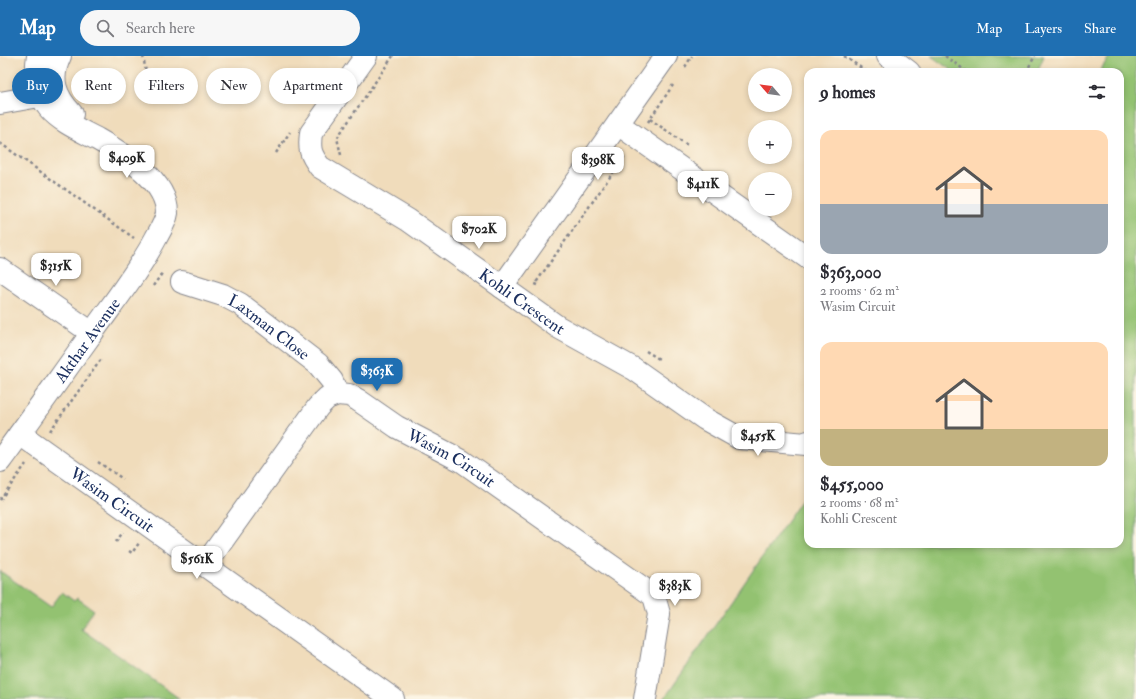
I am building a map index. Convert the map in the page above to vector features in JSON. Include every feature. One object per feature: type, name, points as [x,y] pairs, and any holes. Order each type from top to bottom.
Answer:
[{"type":"street","points":[[36,68],[38,56]]},
{"type":"street","points":[[55,68],[60,56]]},
{"type":"street","name":"Kohli Crescent","points":[[366,56],[311,133],[309,145],[313,157],[320,167],[408,220],[558,327],[634,369],[705,419],[739,438],[804,444]]},
{"type":"street","points":[[502,287],[666,56]]},
{"type":"street","points":[[888,56],[904,68]]},
{"type":"street","points":[[0,103],[12,101]]},
{"type":"street","name":"Akthar Avenue","points":[[0,462],[137,270],[160,230],[167,214],[165,201],[149,175],[98,140],[70,125],[48,107],[48,104]]},
{"type":"street","points":[[618,124],[804,255]]},
{"type":"street","points":[[0,269],[92,333]]},
{"type":"street","name":"Laxman Close","points":[[182,282],[223,295],[240,304],[318,364],[332,380],[337,394]]},
{"type":"street","points":[[205,565],[318,407],[327,398],[337,394]]},
{"type":"street","name":"Wasim Circuit","points":[[337,394],[349,395],[397,427],[462,461],[654,596],[660,614],[646,699]]},
{"type":"street","name":"Wasim Circuit","points":[[20,434],[394,699]]},
{"type":"path","points":[[143,56],[145,68]]},
{"type":"path","points":[[341,157],[337,138],[393,56]]},
{"type":"path","points":[[684,69],[692,56]]},
{"type":"path","points":[[844,56],[861,68]]},
{"type":"path","points":[[945,56],[962,68]]},
{"type":"path","points":[[1028,68],[1035,56]]},
{"type":"path","points":[[535,284],[675,81]]},
{"type":"path","points":[[0,143],[137,239]]},
{"type":"path","points":[[514,269],[542,288]]},
{"type":"path","points":[[643,349],[662,362]]},
{"type":"path","points":[[120,530],[128,536]]},
{"type":"path","points":[[116,542],[123,532]]},
{"type":"path","points":[[129,551],[132,553],[139,543],[134,539]]},
{"type":"green space","points":[[931,56],[1044,56],[1039,68],[948,68]]},
{"type":"green space","points":[[1110,56],[1136,56],[1136,699],[664,699],[804,497],[804,548],[1124,548],[1124,68],[1102,68]]},
{"type":"green space","points":[[0,571],[51,607],[62,592],[74,601],[77,598],[94,610],[81,629],[180,699],[0,699]]}]
